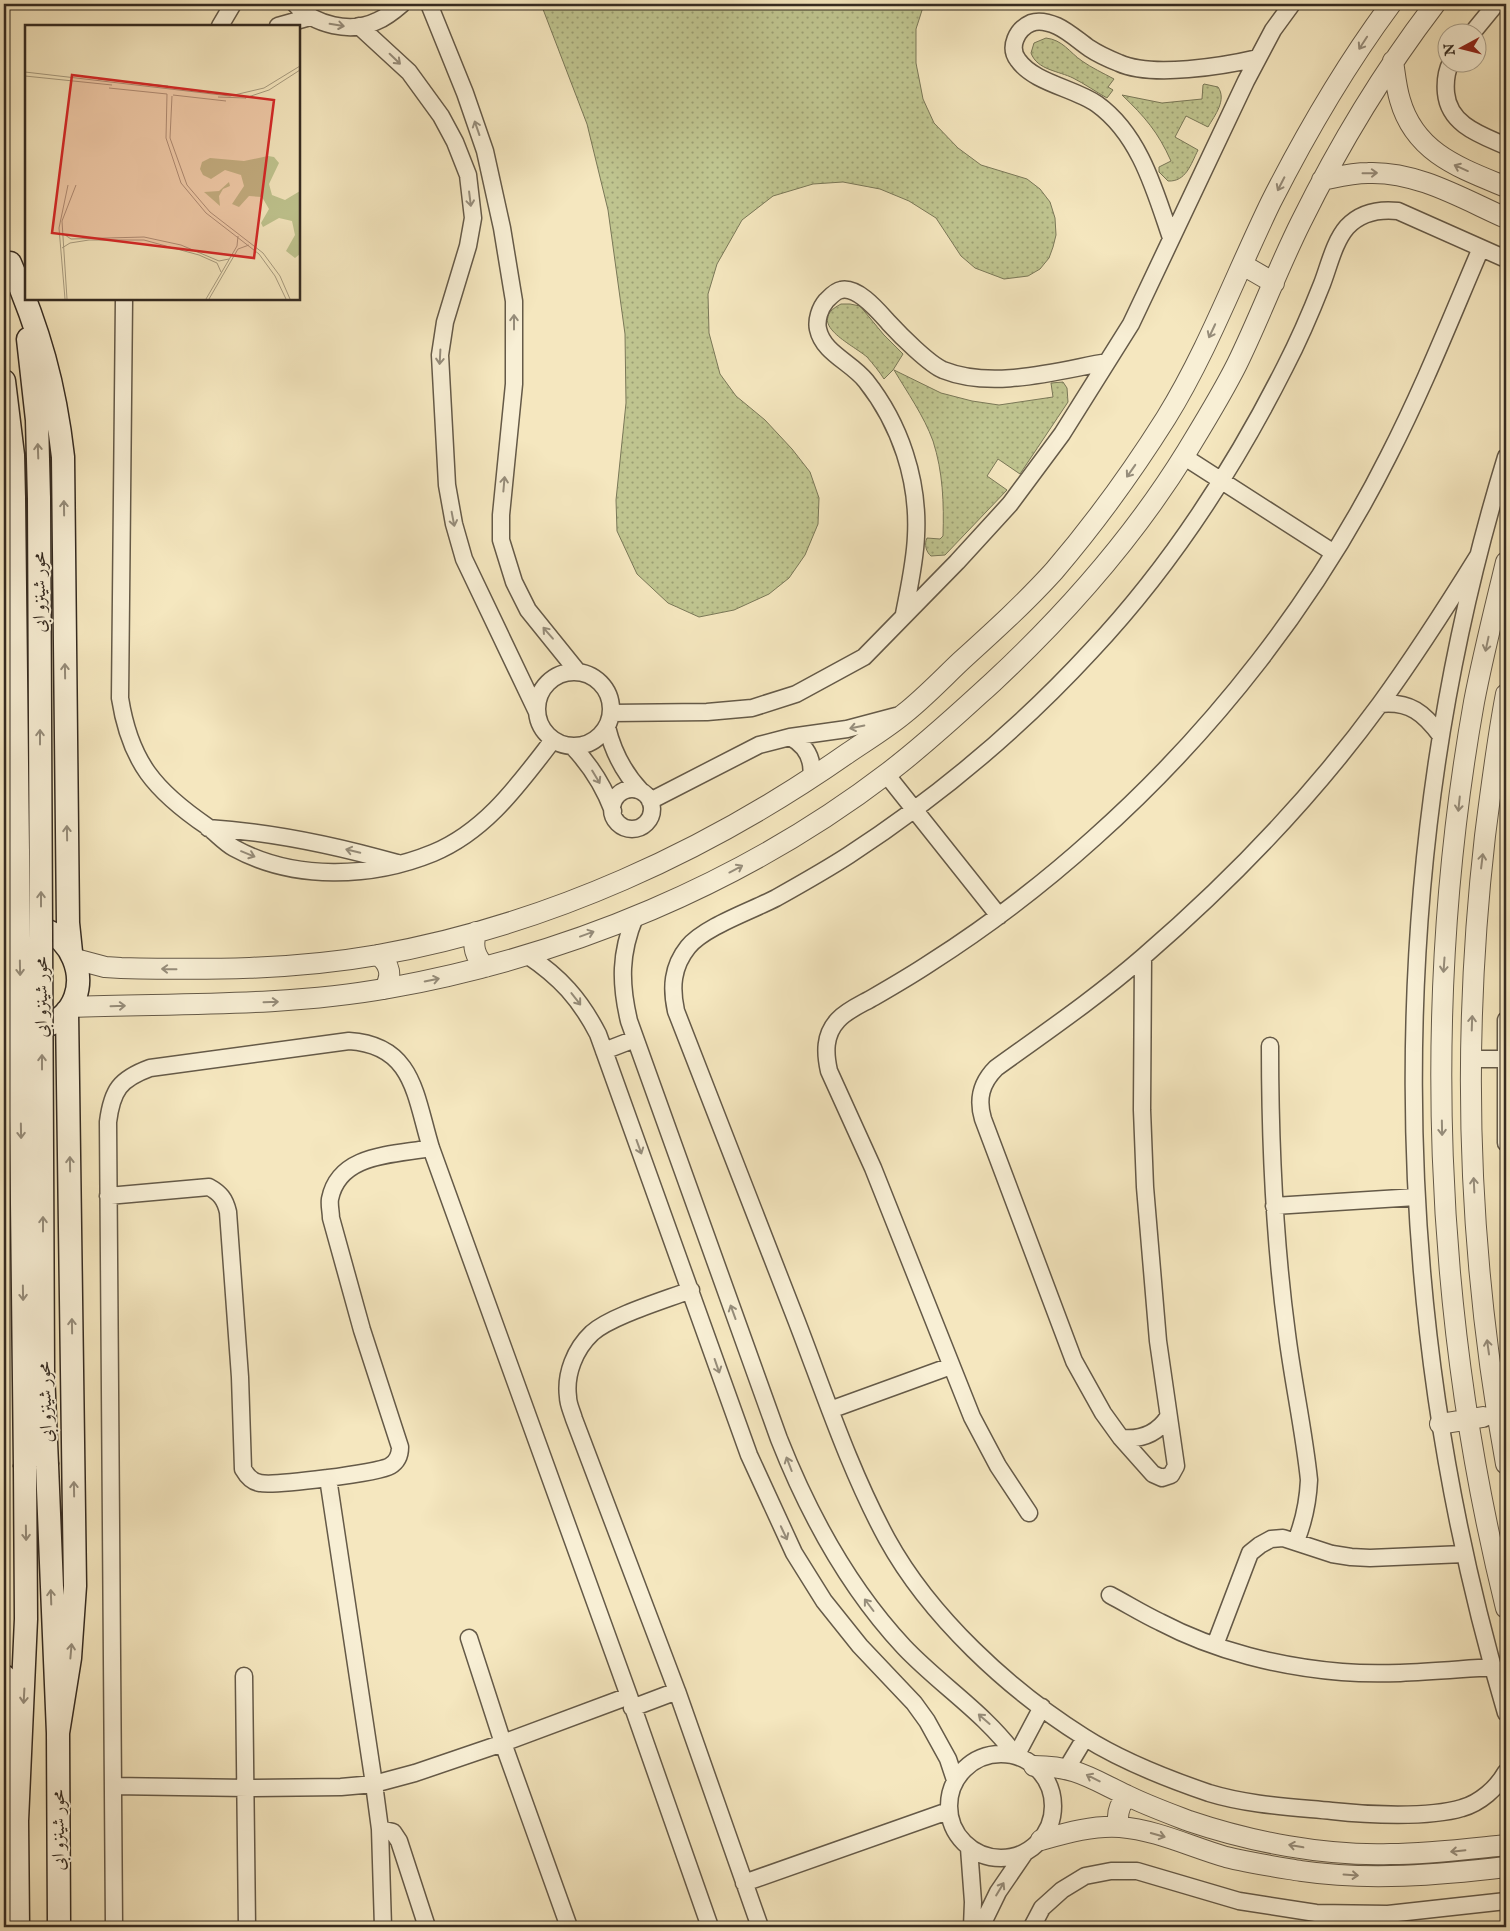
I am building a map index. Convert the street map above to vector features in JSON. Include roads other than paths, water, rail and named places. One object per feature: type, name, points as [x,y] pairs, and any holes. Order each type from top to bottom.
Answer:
[{"type":"main road","name":"محور شينزو ابى","points":[[7,253],[21,301],[33,380],[38,430],[43,1372],[58,1734],[59,1927]]},
{"type":"main road","name":"محور شينزو ابى","points":[[7,253],[25,298]]},
{"type":"main road","name":"محور شينزو ابى","points":[[26,300],[42,346],[58,417],[63,457],[68,923],[73,955],[78,969],[78,989],[68,1009],[75,1586],[70,1658],[58,1734]]},
{"type":"main road","name":"محور شينزو ابى","points":[[4,381],[12,447],[14,499],[25,1467],[26,1618],[24,1697],[17,1821],[18,1927]]},
{"type":"main road","points":[[4,932],[18,927],[39,928],[57,937],[73,955]]},
{"type":"main road","points":[[4,1024],[18,1029],[39,1029],[50,1025],[68,1009]]},
{"type":"main road","name":"محور شينزو ابى","points":[[4,1676],[8,1714],[19,1768]]},
{"type":"street","points":[[221,25],[233,4]]},
{"type":"street","points":[[295,4],[310,17],[326,24],[342,27],[359,26],[375,22],[390,14],[402,4]]},
{"type":"street","points":[[430,4],[485,151],[502,228],[514,302],[514,384],[501,540],[514,582],[528,610],[578,672]]},
{"type":"street","points":[[609,720],[752,708],[796,694],[864,657],[957,562],[1010,504],[1062,434],[1131,324],[1258,58],[1292,4]]},
{"type":"street","points":[[73,955],[105,967],[218,970],[270,968],[378,955],[476,932],[566,902],[647,869],[702,842],[756,813],[811,779],[904,714],[1005,620],[1051,573],[1094,523],[1132,470],[1168,415],[1200,358],[1270,205],[1301,144],[1335,86],[1391,4]]},
{"type":"street","points":[[68,1009],[276,1002],[384,989],[485,967],[527,955],[635,917],[701,887],[765,853],[827,816],[886,774],[936,734],[1030,648],[1111,556],[1149,507],[1183,456],[1236,365],[1298,228],[1349,132],[1393,61],[1435,4]]},
{"type":"street","points":[[1481,22],[1496,4]]},
{"type":"street","points":[[282,25],[310,17]]},
{"type":"street","points":[[1171,238],[1155,190],[1141,159],[1121,127],[1096,104],[1026,70],[1017,59],[1013,49],[1015,38],[1022,29],[1032,23],[1042,22],[1058,27],[1091,50],[1122,65],[1154,70],[1194,69],[1234,64],[1258,58]]},
{"type":"street","points":[[359,26],[410,72],[441,116],[455,142],[468,175],[473,218],[468,246],[445,322],[440,355],[447,485],[454,524],[464,559],[537,712]]},
{"type":"street","points":[[1393,61],[1400,99],[1412,127],[1420,139],[1431,150],[1450,162],[1506,187]]},
{"type":"street","points":[[1447,72],[1446,99],[1452,112],[1462,124],[1474,132],[1506,146]]},
{"type":"street","points":[[1322,180],[1368,173],[1402,176],[1418,180],[1506,218]]},
{"type":"street","points":[[1506,259],[1398,211],[1370,212],[1358,218],[1347,227],[1339,239],[1315,302],[1287,364],[1256,424],[1221,482],[1159,570],[1114,626],[1058,686],[986,754],[915,810],[816,875],[776,898],[702,934],[689,945],[679,960],[673,976],[672,994],[676,1011],[830,1410],[868,1502],[889,1543],[922,1590],[948,1623],[986,1661],[1042,1707],[1085,1738],[1139,1766],[1210,1793],[1252,1802],[1353,1813],[1429,1813],[1464,1808],[1495,1788],[1506,1772]]},
{"type":"street","points":[[1029,1513],[998,1466],[976,1425],[951,1366],[873,1168],[830,1071],[826,1058],[826,1044],[830,1031],[838,1020],[950,950],[999,916],[1048,878],[1095,838],[1140,795],[1225,704],[1300,605],[1362,506],[1408,418],[1481,248]]},
{"type":"street","points":[[1242,265],[1274,282]]},
{"type":"street","points":[[904,614],[916,536],[916,501],[912,478],[905,453],[892,421],[865,380],[824,345],[817,328],[821,307],[832,295],[841,290],[853,291],[871,304],[914,348],[942,369],[976,378],[1000,379],[1107,362]]},
{"type":"street","points":[[124,300],[120,698],[124,724],[133,749],[146,773],[163,793],[234,848],[274,864],[316,872],[358,872],[400,864],[434,853],[465,836],[493,814],[553,740]]},
{"type":"street","points":[[1183,456],[1334,553]]},
{"type":"street","points":[[1506,457],[1478,556],[1457,647],[1441,736],[1426,850],[1416,966],[1413,1081],[1416,1197],[1424,1301],[1440,1424],[1464,1554],[1506,1713]]},
{"type":"street","points":[[1143,957],[1142,1110],[1145,1187],[1150,1264],[1168,1417],[1176,1466],[1171,1475],[1162,1478],[1153,1474],[1121,1438],[1088,1388],[1065,1341],[983,1119],[980,1108],[982,1086],[996,1068],[1071,1014],[1143,957],[1269,837],[1326,772],[1380,704],[1431,632],[1478,556]]},
{"type":"street","points":[[1506,562],[1475,701],[1467,750],[1451,879],[1444,970],[1441,1060],[1444,1168],[1456,1331],[1483,1503],[1506,1608]]},
{"type":"street","points":[[573,747],[593,770],[618,823],[628,829],[635,829],[646,824],[652,813],[646,796],[631,781],[611,742],[609,720],[611,704],[604,686],[597,679],[578,672],[565,672],[548,682],[538,699],[537,712],[539,723],[553,740],[563,745],[573,747],[593,742],[601,736],[609,720]]},
{"type":"street","points":[[1506,694],[1491,788],[1480,878],[1471,1058],[1472,1150],[1477,1242],[1486,1333],[1497,1415],[1506,1464]]},
{"type":"street","points":[[1380,704],[1394,703],[1408,706],[1421,713],[1441,736]]},
{"type":"street","points":[[646,796],[759,745],[790,737],[847,729],[904,714]]},
{"type":"street","points":[[790,737],[802,745],[810,757],[812,764],[811,779]]},
{"type":"street","points":[[886,774],[999,916]]},
{"type":"street","points":[[612,811],[616,798],[621,792],[635,789],[646,796]]},
{"type":"street","points":[[208,828],[252,831],[306,840],[400,864]]},
{"type":"street","points":[[635,917],[627,936],[623,957],[624,1000],[635,1038],[779,1439],[797,1484],[818,1528],[844,1570],[872,1609],[904,1646],[938,1680],[991,1724],[1016,1756]]},
{"type":"street","points":[[476,932],[474,951],[478,960],[485,967]]},
{"type":"street","points":[[378,955],[390,970],[388,983],[384,989]]},
{"type":"street","points":[[527,955],[556,977],[576,998],[598,1034],[749,1455],[794,1553],[824,1601],[860,1646],[914,1703],[927,1721],[948,1760],[955,1780]]},
{"type":"street","points":[[1506,1020],[1506,1143]]},
{"type":"street","points":[[604,1051],[635,1038]]},
{"type":"street","points":[[114,1927],[108,1196],[108,1122],[110,1103],[119,1086],[133,1074],[150,1068],[349,1042],[378,1046],[392,1054],[408,1074],[430,1148],[710,1927]]},
{"type":"street","points":[[1270,1046],[1274,1206],[1287,1333],[1309,1480],[1308,1502],[1304,1523],[1296,1541]]},
{"type":"street","points":[[1471,1058],[1506,1059]]},
{"type":"street","points":[[108,1196],[209,1187],[219,1192],[226,1201],[240,1368],[243,1469],[249,1478],[258,1483],[268,1484],[383,1470],[396,1460],[400,1454],[400,1447],[362,1330],[332,1218],[330,1200],[335,1183],[346,1169],[362,1160],[430,1148]]},
{"type":"street","points":[[1274,1206],[1416,1197]]},
{"type":"street","points":[[691,1290],[612,1320],[592,1333],[577,1351],[569,1373],[568,1397],[574,1419],[677,1691],[760,1927]]},
{"type":"street","points":[[830,1410],[951,1366]]},
{"type":"street","points":[[1440,1424],[1497,1415]]},
{"type":"street","points":[[1121,1438],[1148,1436],[1163,1425],[1168,1417]]},
{"type":"street","points":[[328,1478],[380,1830],[383,1927]]},
{"type":"street","points":[[1215,1646],[1250,1553],[1260,1544],[1271,1539],[1283,1538],[1332,1554],[1351,1557],[1370,1558],[1464,1554]]},
{"type":"street","points":[[1110,1595],[1161,1623],[1215,1646],[1278,1663],[1342,1672],[1407,1672],[1493,1667]]},
{"type":"street","points":[[468,1638],[503,1743],[569,1927]]},
{"type":"street","points":[[244,1676],[248,1927]]},
{"type":"street","points":[[113,1786],[247,1788],[374,1784],[415,1773],[630,1702],[677,1691]]},
{"type":"street","points":[[1016,1756],[1042,1707]]},
{"type":"street","points":[[1067,1768],[1085,1738]]},
{"type":"street","points":[[981,1927],[998,1892],[1024,1854],[1041,1840],[1048,1828],[1052,1815],[1053,1801],[1046,1782],[1034,1766],[1016,1756],[998,1754],[981,1757],[966,1767],[955,1780],[948,1800],[948,1811],[952,1825],[958,1838],[982,1856],[995,1859],[1010,1858],[1024,1854]]},
{"type":"street","points":[[1034,1766],[1067,1768],[1086,1774],[1127,1796],[1190,1821],[1254,1839],[1321,1850],[1388,1854],[1455,1851],[1503,1843]]},
{"type":"street","points":[[1119,1827],[1118,1814],[1127,1796]]},
{"type":"street","points":[[744,1883],[948,1811]]},
{"type":"street","points":[[1041,1840],[1080,1830],[1119,1827],[1155,1834],[1228,1857],[1302,1871],[1378,1876],[1454,1873],[1506,1867]]},
{"type":"street","points":[[380,1830],[393,1832],[399,1841],[427,1927]]},
{"type":"street","points":[[969,1848],[972,1927]]},
{"type":"street","points":[[1032,1927],[1042,1908],[1062,1890],[1085,1876],[1111,1870],[1137,1871],[1239,1901],[1356,1921],[1506,1902]]}]
